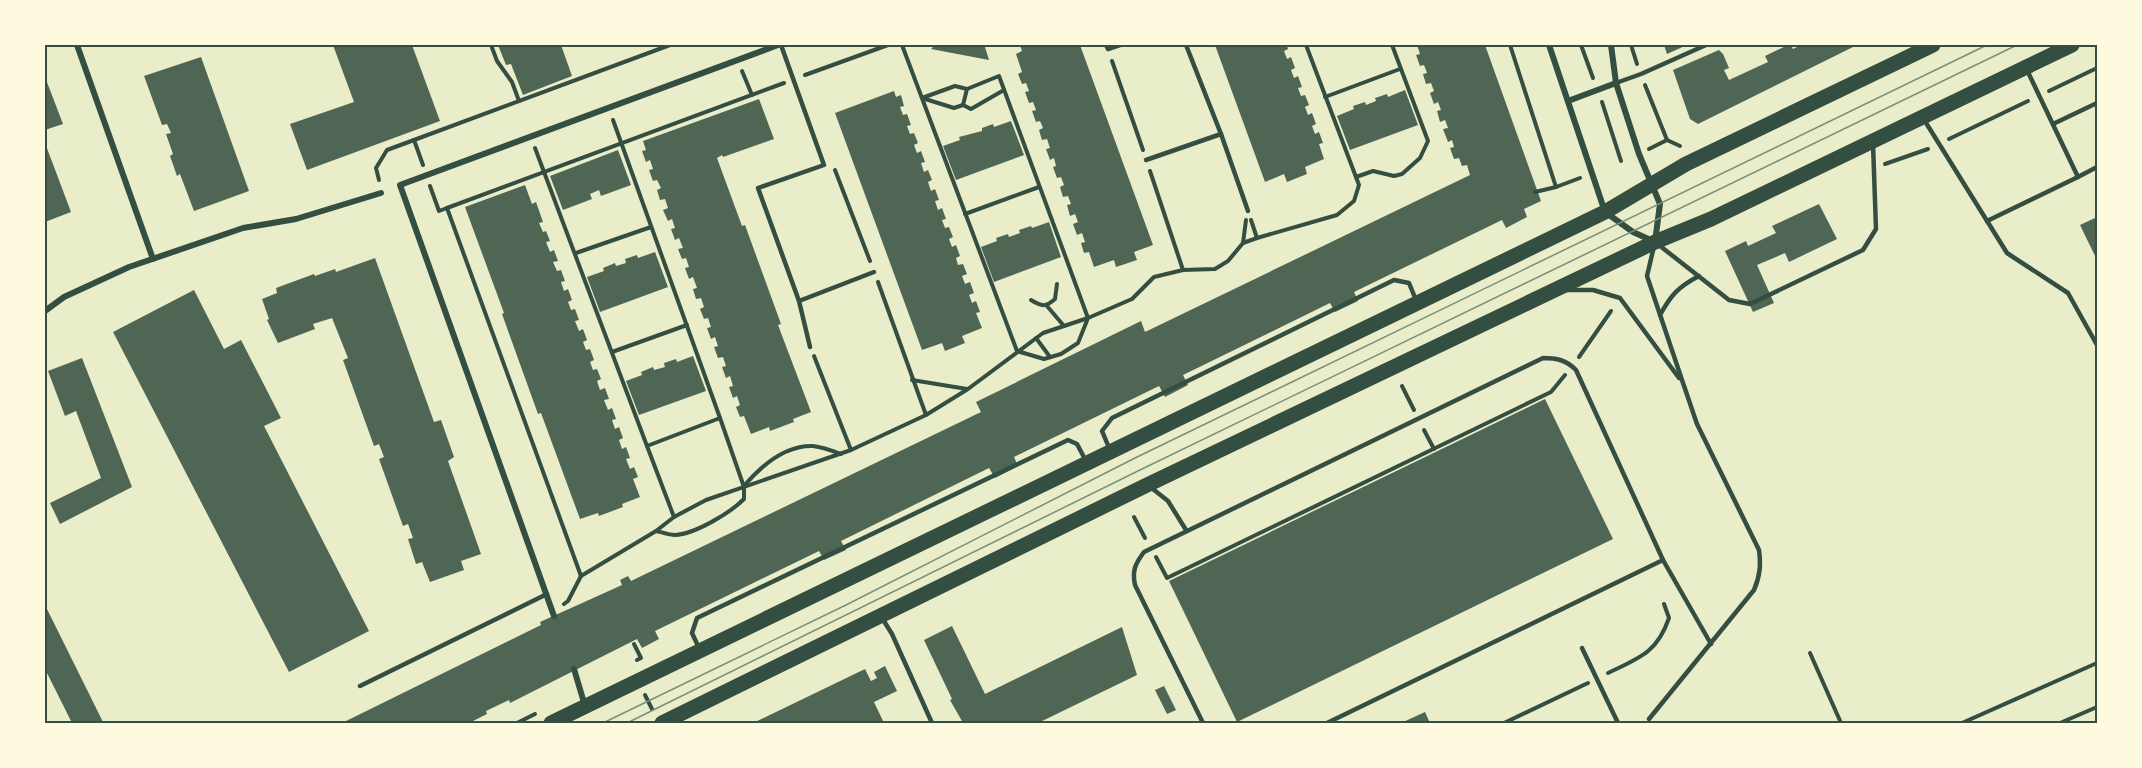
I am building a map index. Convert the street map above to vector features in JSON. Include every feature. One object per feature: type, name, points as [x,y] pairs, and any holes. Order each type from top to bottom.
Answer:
[{"type":"main road","points":[[551,723],[1605,212],[1686,164],[1933,45]]},
{"type":"main road","points":[[662,723],[1147,485],[1655,242],[1711,219],[2072,45]]},
{"type":"street","points":[[77,45],[153,259]]},
{"type":"street","points":[[553,613],[400,185],[780,45]]},
{"type":"street","points":[[1548,45],[1605,212],[1633,232],[1655,242],[1660,204],[1639,154],[1616,83],[1611,45]]},
{"type":"street","points":[[1568,101],[1616,83]]},
{"type":"street","points":[[45,311],[64,297],[129,267],[243,228],[296,219],[381,194]]},
{"type":"street","points":[[574,669],[585,706]]},
{"type":"lane","points":[[780,45],[824,165],[759,188],[799,301],[810,347]]},
{"type":"lane","points":[[1106,45],[1108,49],[1120,45]]},
{"type":"lane","points":[[1186,45],[1248,211]]},
{"type":"lane","points":[[1616,83],[1706,45]]},
{"type":"lane","points":[[2026,67],[2078,177]]},
{"type":"lane","points":[[2053,124],[2097,103]]},
{"type":"lane","points":[[1922,117],[2007,253],[2068,293],[2097,345]]},
{"type":"lane","points":[[1146,160],[1221,134]]},
{"type":"lane","points":[[1648,719],[1754,590],[1760,577],[1759,550],[1697,424],[1647,276],[1655,242],[1729,300],[1750,304],[1863,250],[1876,229],[1873,141]]},
{"type":"lane","points":[[1988,221],[2097,167]]},
{"type":"lane","points":[[799,301],[874,272]]},
{"type":"lane","points":[[1660,315],[1670,297],[1682,284],[1699,276]]},
{"type":"lane","points":[[1111,452],[1102,431],[1112,418],[1260,345],[1394,280],[1409,283],[1418,303]]},
{"type":"lane","points":[[1555,290],[1593,290],[1620,298],[1683,383]]},
{"type":"lane","points":[[1203,723],[1135,585],[1132,573],[1144,552],[1543,358],[1557,358],[1573,366],[1664,560],[1711,644]]},
{"type":"lane","points":[[700,651],[692,633],[697,618],[1068,440],[1077,444],[1087,463]]},
{"type":"lane","points":[[1147,485],[1168,501],[1186,530]]},
{"type":"lane","points":[[1327,723],[1664,560]]},
{"type":"lane","points":[[360,686],[547,594]]},
{"type":"lane","points":[[880,616],[892,634],[932,723]]},
{"type":"lane","points":[[1582,648],[1618,723]]},
{"type":"path","points":[[491,45],[498,62],[512,82],[519,101]]},
{"type":"path","points":[[381,194],[376,168],[387,150],[670,45]]},
{"type":"path","points":[[414,140],[439,211],[888,45]]},
{"type":"path","points":[[902,45],[1017,351]]},
{"type":"path","points":[[553,613],[568,601],[581,576],[656,531],[674,517],[706,500],[842,454],[926,415],[968,389],[1043,333],[1088,318],[1132,299],[1154,277],[1183,270],[1208,270],[1222,266],[1243,243],[1337,214],[1354,201],[1359,185],[1306,45]]},
{"type":"path","points":[[1356,177],[1373,171],[1394,176],[1402,174],[1419,158],[1428,141],[1392,45]]},
{"type":"path","points":[[1510,45],[1556,187]]},
{"type":"path","points":[[1631,45],[1666,140]]},
{"type":"path","points":[[1875,168],[1939,144],[2097,68]]},
{"type":"path","points":[[1325,98],[1400,69]]},
{"type":"path","points":[[922,98],[955,86],[966,89],[999,76],[1088,318],[1078,343],[1061,354],[1044,359],[1017,351]]},
{"type":"path","points":[[963,105],[966,89]]},
{"type":"path","points":[[922,98],[954,108],[963,105],[972,109],[1004,90]]},
{"type":"path","points":[[609,108],[744,487],[744,499],[732,510],[715,519],[675,535],[656,531]]},
{"type":"path","points":[[530,136],[674,517]]},
{"type":"path","points":[[824,165],[834,169],[926,415]]},
{"type":"path","points":[[1535,192],[1582,177]]},
{"type":"path","points":[[965,214],[1039,187]]},
{"type":"path","points":[[447,208],[581,576]]},
{"type":"path","points":[[1248,211],[1257,238]]},
{"type":"path","points":[[1243,243],[1248,211]]},
{"type":"path","points":[[576,253],[651,227]]},
{"type":"path","points":[[1031,300],[1040,306],[1047,306],[1055,299],[1057,284]]},
{"type":"path","points":[[1047,306],[1064,326]]},
{"type":"path","points":[[1134,517],[1167,578],[1551,392],[1573,366],[1611,311]]},
{"type":"path","points":[[612,352],[687,325]]},
{"type":"path","points":[[1036,338],[1050,357]]},
{"type":"path","points":[[810,347],[851,450]]},
{"type":"path","points":[[912,380],[968,389]]},
{"type":"path","points":[[647,446],[720,418]]},
{"type":"path","points":[[744,487],[757,471],[782,453],[796,448],[814,446],[842,454]]},
{"type":"path","points":[[1810,653],[1841,723]]},
{"type":"path","points":[[1962,723],[2097,663]]},
{"type":"path","points":[[2060,723],[2097,707]]},
{"type":"building","points":[[333,45],[412,45],[440,121],[307,170],[290,124],[354,102]]},
{"type":"building","points":[[498,45],[561,45],[572,76],[523,95],[511,64],[506,65]]},
{"type":"building","points":[[935,45],[991,45],[985,47],[989,60],[931,49]]},
{"type":"building","points":[[1020,45],[1080,45],[1153,245],[1134,252],[1137,260],[1116,267],[1114,260],[1094,267],[1089,252],[1084,253],[1081,243],[1085,242],[1082,233],[1077,235],[1073,224],[1078,222],[1075,214],[1070,216],[1067,205],[1071,204],[1068,196],[1063,197],[1060,187],[1064,185],[1061,177],[1057,178],[1053,167],[1056,166],[1054,158],[1050,160],[1046,149],[1050,148],[1047,139],[1042,140],[1039,130],[1043,128],[1040,121],[1036,122],[1032,111],[1036,110],[1033,102],[1029,103],[1025,92],[1029,91],[1026,83],[1022,84],[1018,74],[1022,72],[1016,54],[1022,51]]},
{"type":"building","points":[[1215,45],[1287,45],[1288,49],[1284,51],[1287,59],[1291,57],[1295,68],[1291,70],[1294,78],[1298,76],[1302,87],[1298,88],[1301,96],[1305,95],[1309,105],[1305,107],[1308,115],[1312,113],[1316,124],[1312,126],[1315,134],[1319,132],[1323,143],[1319,144],[1324,159],[1305,167],[1307,174],[1287,182],[1284,174],[1265,182]]},
{"type":"building","points":[[1417,45],[1485,45],[1541,201],[1524,209],[1527,217],[1506,228],[1502,220],[1354,292],[1358,301],[1335,312],[1330,303],[1183,375],[1188,385],[1165,397],[1159,386],[1014,457],[1018,466],[995,478],[989,468],[841,541],[846,550],[824,560],[819,551],[655,631],[659,639],[642,648],[637,639],[510,703],[509,700],[486,711],[487,714],[469,723],[342,723],[541,625],[540,622],[622,585],[620,580],[628,576],[631,581],[981,412],[976,402],[1141,321],[1145,332],[1470,175],[1467,165],[1462,166],[1459,158],[1454,159],[1450,148],[1454,147],[1452,140],[1448,142],[1443,129],[1448,128],[1445,120],[1440,122],[1437,111],[1441,110],[1438,102],[1434,104],[1430,93],[1434,91],[1431,83],[1426,84],[1423,74],[1427,73],[1424,65],[1420,66],[1416,55],[1420,54]]},
{"type":"building","points":[[1664,45],[1687,45],[1667,54]]},
{"type":"building","points":[[1791,45],[1793,49],[1801,45],[1857,45],[1698,124],[1690,119],[1673,70],[1719,50],[1729,68],[1724,70],[1729,80],[1768,62],[1765,56]]},
{"type":"building","points":[[201,57],[249,191],[194,211],[180,174],[177,176],[170,156],[173,154],[166,134],[171,133],[167,124],[162,125],[144,76]]},
{"type":"building","points":[[45,77],[63,124],[45,130]]},
{"type":"building","points":[[1405,90],[1418,125],[1350,150],[1337,116],[1354,109],[1353,106],[1365,102],[1366,105],[1376,101],[1375,98],[1387,94],[1388,97]]},
{"type":"building","points":[[894,91],[896,97],[901,95],[904,106],[900,107],[903,115],[907,114],[911,125],[907,126],[910,134],[914,133],[918,143],[914,145],[917,153],[921,151],[925,162],[921,163],[924,172],[928,170],[932,180],[928,182],[931,191],[935,189],[939,200],[935,201],[938,210],[942,208],[946,219],[942,220],[945,228],[949,227],[953,237],[949,239],[952,247],[956,245],[960,256],[956,258],[958,265],[963,264],[967,274],[962,276],[965,284],[970,282],[974,293],[969,295],[972,303],[976,301],[980,312],[976,313],[982,328],[962,336],[965,343],[945,351],[942,343],[922,350],[835,113]]},
{"type":"building","points":[[759,99],[774,139],[717,158],[742,226],[745,225],[781,324],[778,325],[811,412],[793,419],[794,422],[770,431],[769,427],[751,434],[744,416],[740,417],[736,407],[740,405],[737,396],[733,398],[729,387],[733,386],[730,376],[726,378],[722,367],[726,366],[723,357],[718,358],[714,347],[718,346],[715,337],[711,339],[707,328],[711,327],[708,318],[704,319],[700,309],[704,307],[701,298],[696,299],[693,289],[697,288],[693,277],[689,279],[685,268],[689,267],[686,258],[682,259],[678,249],[683,248],[679,238],[675,240],[671,229],[675,228],[672,219],[668,221],[663,210],[668,208],[665,199],[660,200],[657,190],[661,188],[657,180],[653,181],[649,170],[653,169],[650,160],[646,162],[642,151],[646,150],[643,141]]},
{"type":"building","points":[[1011,121],[1024,155],[956,180],[943,146],[960,140],[959,137],[982,131],[982,128],[993,124],[994,127]]},
{"type":"building","points":[[45,143],[71,212],[45,222]]},
{"type":"building","points":[[618,150],[631,185],[601,196],[599,190],[590,194],[592,199],[563,210],[550,176]]},
{"type":"building","points":[[525,185],[532,204],[536,202],[543,222],[539,223],[543,232],[546,231],[550,241],[546,242],[550,252],[554,250],[558,261],[553,262],[557,271],[561,270],[565,281],[561,282],[564,291],[568,289],[572,300],[568,302],[571,310],[575,309],[579,320],[575,321],[579,331],[583,329],[587,340],[583,342],[586,350],[590,349],[594,360],[590,362],[593,370],[597,369],[601,379],[597,381],[600,390],[605,388],[609,399],[604,400],[608,410],[612,408],[616,419],[612,420],[615,429],[619,427],[623,438],[619,440],[622,449],[626,447],[630,458],[626,459],[630,469],[634,467],[638,477],[633,479],[640,497],[622,504],[623,507],[599,516],[598,513],[580,519],[541,413],[538,414],[465,207]]},
{"type":"building","points":[[1819,204],[1837,239],[1789,262],[1785,253],[1757,265],[1774,303],[1753,312],[1725,251],[1746,241],[1748,246],[1776,233],[1772,226]]},
{"type":"building","points":[[2097,217],[2097,260],[2080,225]]},
{"type":"building","points":[[1049,222],[1061,257],[994,282],[981,247],[997,241],[996,238],[1008,234],[1009,237],[1020,233],[1019,230]]},
{"type":"building","points":[[655,252],[668,287],[600,312],[587,277],[604,271],[603,268],[615,263],[616,266],[626,263],[625,259],[637,255],[638,258]]},
{"type":"building","points":[[375,258],[434,422],[441,420],[454,457],[448,461],[481,554],[461,561],[464,570],[430,582],[422,562],[416,564],[408,539],[413,538],[408,524],[403,526],[379,459],[384,457],[379,444],[374,446],[343,360],[348,358],[332,318],[313,324],[315,329],[278,343],[267,320],[269,319],[262,299],[277,293],[276,288],[314,274],[315,276],[335,269],[336,272]]},
{"type":"building","points":[[194,290],[224,349],[241,340],[281,418],[264,426],[369,631],[289,672],[113,332]]},
{"type":"building","points":[[693,356],[706,391],[639,415],[626,381],[642,375],[641,372],[653,367],[654,370],[665,367],[664,363],[676,359],[677,362]]},
{"type":"building","points":[[82,358],[132,487],[60,524],[50,503],[101,478],[76,411],[65,416],[48,371]]},
{"type":"building","points":[[1545,399],[1613,539],[1237,722],[1169,581]]},
{"type":"building","points":[[45,605],[103,723],[72,723],[45,669]]},
{"type":"building","points":[[952,626],[985,694],[1122,627],[1137,675],[1038,723],[963,723],[950,700],[952,699],[924,640]]},
{"type":"building","points":[[885,666],[897,691],[874,702],[884,723],[753,723],[865,669],[871,681],[877,678],[874,672]]},
{"type":"building","points":[[1164,686],[1176,710],[1167,714],[1155,690]]},
{"type":"building","points":[[1425,712],[1430,723],[1401,723]]},
{"type":"tram line","points":[[603,723],[846,605],[1135,458],[1987,45]]},
{"type":"tram line","points":[[627,723],[1142,469],[2017,45]]}]
